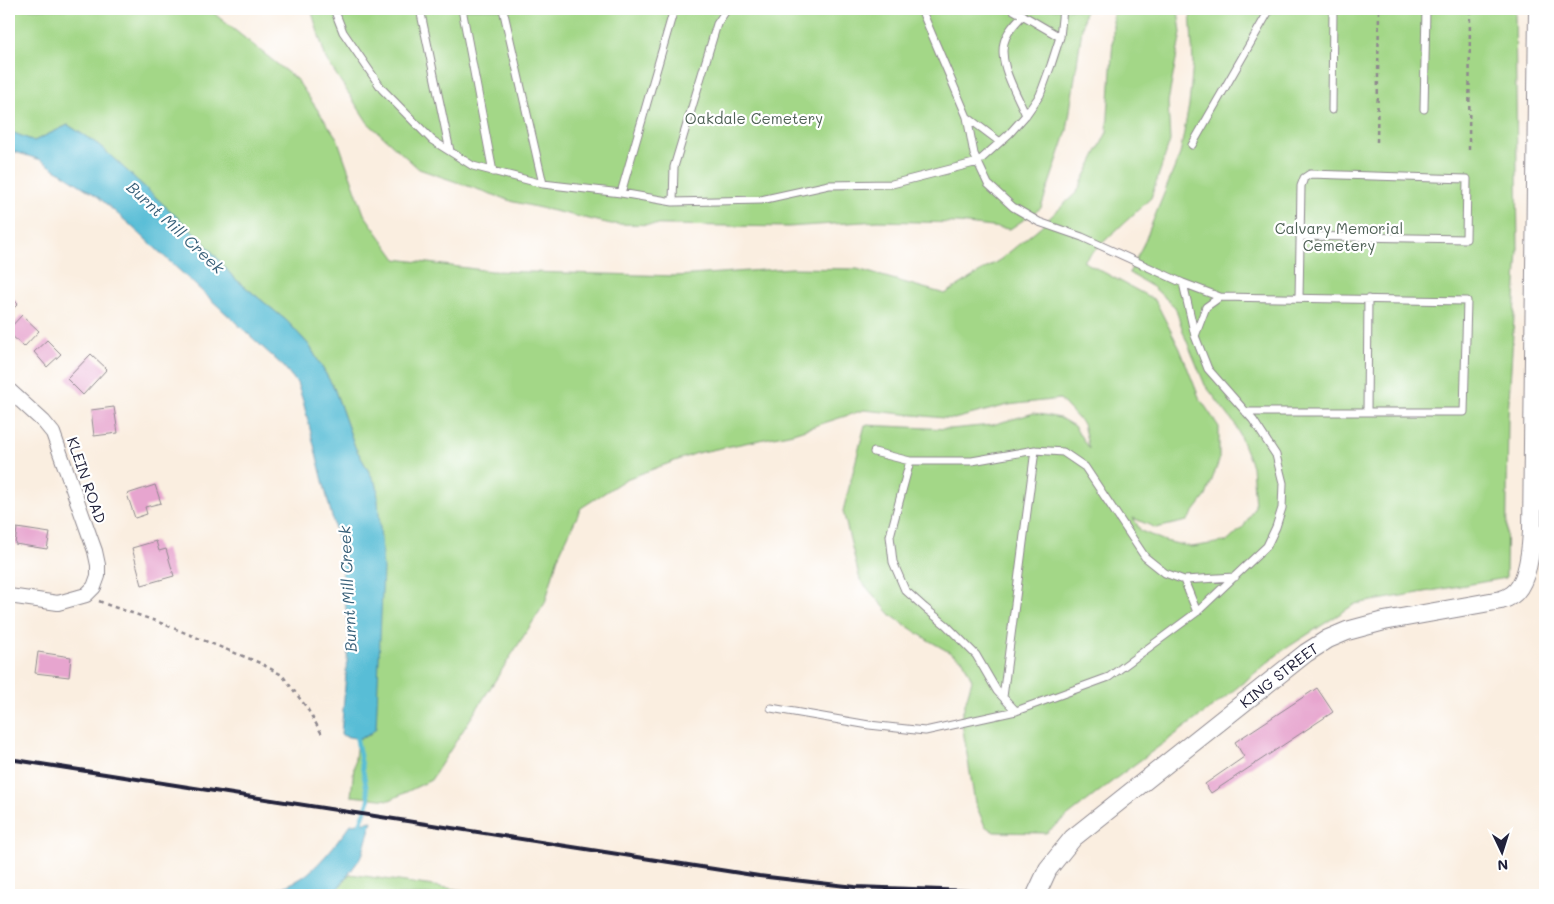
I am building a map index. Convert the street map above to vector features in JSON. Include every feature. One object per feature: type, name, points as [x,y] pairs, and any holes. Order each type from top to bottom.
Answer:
[{"type":"street","points":[[1538,9],[1541,169]]},
{"type":"street","name":"KING STREET","points":[[1036,895],[1048,869],[1073,838],[1306,653],[1328,639],[1347,631],[1384,621],[1501,600],[1517,591],[1528,564],[1531,548],[1541,169]]},
{"type":"street","name":"KLEIN ROAD","points":[[9,390],[44,422],[54,433],[58,442],[98,565],[98,576],[94,587],[86,595]]},
{"type":"street","points":[[9,596],[58,603],[86,595]]},
{"type":"lane","points":[[334,9],[343,32],[382,89],[432,140],[473,166],[543,184],[621,193],[672,202],[761,200],[829,185],[892,184],[978,162],[1026,115],[1040,95],[1052,65],[1060,36],[1063,9]]},
{"type":"lane","points":[[420,9],[450,151]]},
{"type":"lane","points":[[462,9],[493,172]]},
{"type":"lane","points":[[503,9],[543,184]]},
{"type":"lane","points":[[621,193],[674,9]]},
{"type":"lane","points":[[672,202],[674,167],[717,24],[727,9]]},
{"type":"lane","points":[[921,9],[967,117],[974,154],[988,184],[1014,207],[1051,227],[1082,237],[1184,283],[1220,297],[1466,301],[1464,412],[1246,412]]},
{"type":"lane","points":[[1012,9],[1060,36]]},
{"type":"lane","points":[[1192,145],[1270,9]]},
{"type":"lane","points":[[1332,110],[1333,9]]},
{"type":"lane","points":[[1424,109],[1426,9]]},
{"type":"lane","points":[[1023,15],[1004,39],[1002,62],[1026,115]]},
{"type":"lane","points":[[967,117],[1000,142]]},
{"type":"lane","points":[[1299,298],[1300,236],[1301,186],[1304,178],[1310,174],[1468,179],[1466,239],[1300,236]]},
{"type":"lane","points":[[771,708],[868,725],[925,731],[1016,712],[1110,677],[1197,612],[1267,546],[1282,508],[1283,484],[1276,455],[1246,412],[1208,369],[1195,336],[1184,283]]},
{"type":"lane","points":[[1195,336],[1206,307],[1220,297]]},
{"type":"lane","points":[[1367,412],[1368,299]]},
{"type":"lane","points":[[874,452],[910,461],[972,461],[1035,450],[1063,452],[1085,467],[1145,557],[1165,573],[1184,580],[1236,577]]},
{"type":"lane","points":[[1002,697],[1035,450]]},
{"type":"lane","points":[[910,461],[890,536],[893,562],[905,590],[946,624],[976,655],[997,691],[1016,712]]},
{"type":"lane","points":[[1184,580],[1197,612]]},
{"type":"path","points":[[1377,142],[1379,9]]},
{"type":"path","points":[[1469,150],[1470,9]]},
{"type":"path","points":[[86,595],[260,663],[282,675],[307,708],[323,736]]},
{"type":"green space","name":"Calvary Memorial Cemetery","points":[[9,9],[211,9],[297,80],[337,138],[364,214],[396,259],[491,271],[677,276],[792,268],[857,269],[945,294],[1001,259],[1040,227],[1077,192],[1107,132],[1113,9],[1178,9],[1181,33],[1168,102],[1170,141],[1151,198],[1083,261],[1155,300],[1180,349],[1199,397],[1219,427],[1219,461],[1206,496],[1187,521],[1156,528],[1133,518],[1141,531],[1165,541],[1192,547],[1228,541],[1244,526],[1255,506],[1252,466],[1235,424],[1205,385],[1175,307],[1153,287],[1129,273],[1144,243],[1180,154],[1189,105],[1193,63],[1190,9],[1515,9],[1518,250],[1508,417],[1506,578],[1355,604],[1282,651],[1218,703],[1046,833],[994,832],[985,826],[975,803],[961,718],[972,680],[963,660],[892,616],[860,580],[843,511],[865,425],[950,429],[992,425],[1034,413],[1060,418],[1074,426],[1089,449],[1083,424],[1060,399],[1008,405],[954,419],[864,410],[793,433],[697,453],[626,479],[581,508],[558,557],[545,603],[431,780],[390,800],[351,796],[357,739],[370,735],[377,486],[355,447],[334,388],[309,345],[287,321],[233,277],[202,240],[99,145],[68,125],[34,141],[9,131]]},
{"type":"green space","name":"Oakdale Cemetery","points":[[311,9],[1085,9],[1067,131],[1041,208],[1010,229],[958,223],[878,221],[788,227],[611,224],[514,202],[419,169],[368,123],[326,59]]},
{"type":"green space","points":[[350,874],[496,895],[328,895],[336,891]]},
{"type":"water","points":[[68,125],[99,145],[202,240],[233,277],[287,321],[309,345],[334,388],[355,447],[377,486],[383,569],[376,728],[364,737],[356,738],[341,735],[349,637],[339,545],[297,383],[284,367],[97,196],[41,160],[9,150],[9,131],[34,141]]},
{"type":"water","points":[[372,821],[362,856],[336,891],[328,895],[257,895],[283,887],[302,878],[325,857],[351,824]]},
{"type":"building","points":[[9,294],[18,304],[9,313]]},
{"type":"building","points":[[22,315],[39,331],[24,347],[9,333],[9,329]]},
{"type":"building","points":[[47,340],[61,354],[47,367],[34,352]]},
{"type":"building","points":[[91,354],[107,369],[83,395],[67,379]]},
{"type":"building","points":[[114,407],[118,433],[94,436],[91,410]]},
{"type":"building","points":[[155,485],[161,503],[145,507],[147,514],[135,518],[127,494]]},
{"type":"building","points":[[17,528],[50,533],[47,549],[15,544]]},
{"type":"building","points":[[156,541],[159,551],[166,549],[174,576],[142,585],[132,548]]},
{"type":"building","points":[[38,652],[71,657],[69,677],[35,673]]},
{"type":"building","points":[[1317,688],[1333,712],[1211,793],[1205,784],[1244,757],[1235,742]]},
{"type":"waterway","name":"Burnt Mill Creek","points":[[356,735],[369,801],[359,827]]},
{"type":"railway","points":[[9,759],[759,876],[855,887],[971,891],[1010,895]]}]
